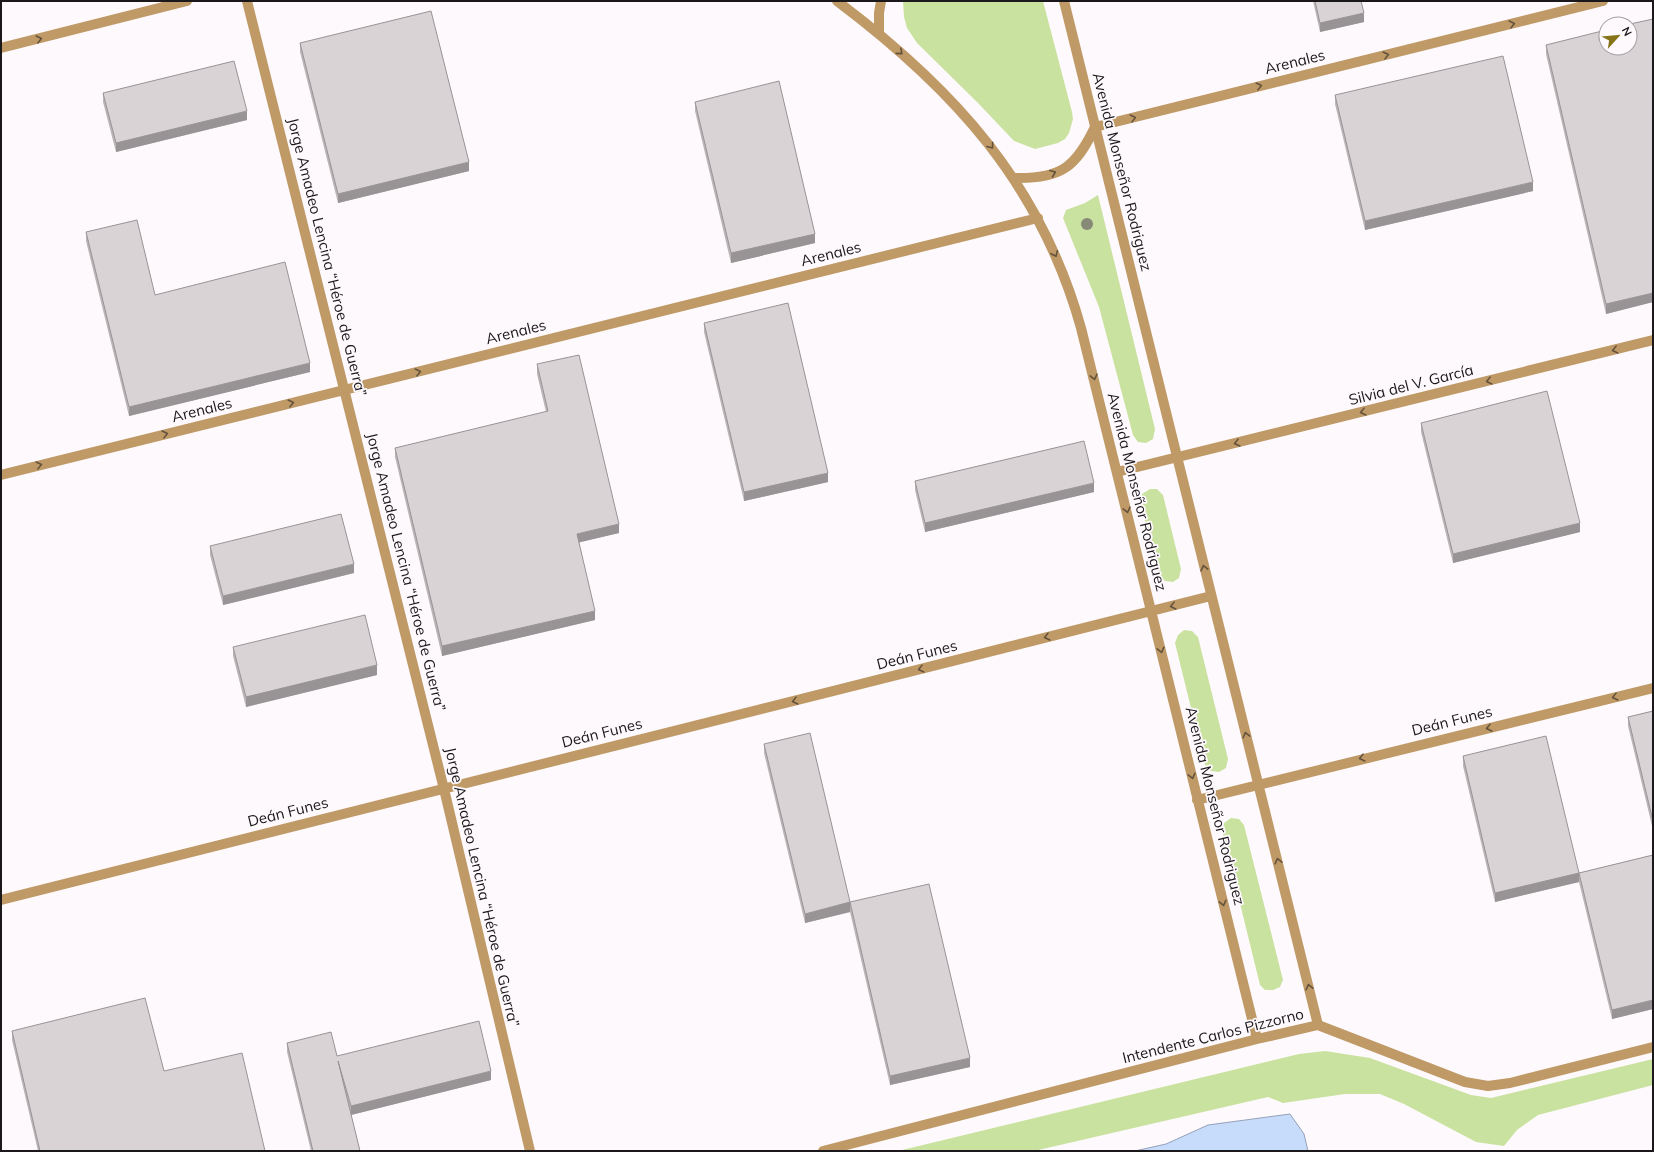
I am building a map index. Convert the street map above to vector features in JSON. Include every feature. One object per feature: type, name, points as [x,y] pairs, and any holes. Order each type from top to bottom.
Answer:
[{"type":"street","points":[[1,48],[187,1]]},
{"type":"street","name":"Jorge Amadeo Lencina “Héroe de Guerra”","points":[[247,1],[444,789],[530,1151]]},
{"type":"street","name":"Avenida Monseñor Rodriguez","points":[[837,1],[860,18],[931,80],[958,108],[988,143],[1015,178],[1038,218],[1072,295],[1152,611],[1197,800],[1257,1039]]},
{"type":"street","points":[[879,34],[879,13],[881,1]]},
{"type":"street","name":"Avenida Monseñor Rodriguez","points":[[1064,1],[1318,1025]]},
{"type":"street","name":"Arenales","points":[[1095,127],[1603,1]]},
{"type":"street","points":[[1015,178],[1032,179],[1052,174],[1071,164],[1084,150],[1095,127]]},
{"type":"street","name":"Arenales","points":[[1,475],[1038,218]]},
{"type":"street","name":"Silvia del V. García","points":[[1117,472],[1653,340]]},
{"type":"street","name":"Deán Funes","points":[[1,900],[1211,596]]},
{"type":"street","name":"Deán Funes","points":[[1197,800],[1653,688]]},
{"type":"street","name":"Intendente Carlos Pizzorno","points":[[823,1151],[1257,1039],[1318,1025],[1465,1082],[1488,1086],[1510,1083],[1653,1047]]},
{"type":"green space","points":[[903,1],[1043,1],[1072,112],[1073,119],[1069,133],[1065,139],[1058,143],[1035,149],[1014,141],[917,43],[907,28],[904,17]]},
{"type":"green space","points":[[1098,195],[1155,429],[1153,439],[1146,443],[1138,442],[1133,435],[1099,307],[1063,218],[1066,210],[1085,203]]},
{"type":"green space","points":[[1150,489],[1157,489],[1163,495],[1181,569],[1179,578],[1173,582],[1165,581],[1158,575],[1140,501],[1142,494]]},
{"type":"green space","points":[[1184,630],[1192,631],[1198,637],[1228,759],[1226,768],[1219,772],[1211,771],[1205,765],[1175,643],[1178,635]]},
{"type":"green space","points":[[1231,818],[1239,819],[1244,825],[1283,980],[1280,987],[1273,990],[1265,990],[1260,985],[1222,830],[1224,823]]},
{"type":"green space","points":[[1325,1051],[1370,1058],[1471,1095],[1491,1098],[1653,1059],[1653,1085],[1538,1115],[1517,1130],[1504,1146],[1476,1142],[1404,1104],[1380,1094],[1345,1094],[1283,1103],[1268,1097],[1034,1151],[898,1151],[1299,1054]]},
{"type":"water","points":[[1290,1114],[1304,1134],[1308,1151],[1135,1151],[1166,1144],[1208,1125]]},
{"type":"building","points":[[1315,1],[1361,1],[1364,13],[1320,23]]},
{"type":"building","points":[[431,11],[469,162],[338,194],[300,43]]},
{"type":"building","points":[[1653,19],[1653,293],[1606,304],[1546,45],[1598,32],[1598,56],[1638,56],[1638,22]]},
{"type":"building","points":[[1503,56],[1533,182],[1365,221],[1335,95]]},
{"type":"building","points":[[234,61],[247,111],[116,143],[103,93]]},
{"type":"building","points":[[779,81],[815,234],[731,253],[695,102]]},
{"type":"building","points":[[137,220],[155,295],[285,262],[310,363],[129,407],[86,232]]},
{"type":"building","points":[[788,303],[828,473],[744,492],[704,323]]},
{"type":"building","points":[[579,355],[619,524],[577,534],[595,611],[442,646],[395,448],[548,411],[537,364]]},
{"type":"building","points":[[1547,391],[1580,523],[1453,554],[1421,423]]},
{"type":"building","points":[[1084,441],[1094,483],[925,523],[915,481]]},
{"type":"building","points":[[341,514],[354,564],[223,596],[210,546]]},
{"type":"building","points":[[365,615],[377,665],[246,697],[233,647]]},
{"type":"building","points":[[1653,711],[1653,821],[1628,717]]},
{"type":"building","points":[[810,733],[850,902],[805,914],[764,744]]},
{"type":"building","points":[[1546,736],[1579,873],[1495,893],[1463,756]]},
{"type":"building","points":[[1653,855],[1653,1000],[1612,1010],[1579,873]]},
{"type":"building","points":[[929,884],[970,1058],[890,1076],[850,902]]},
{"type":"building","points":[[145,998],[164,1071],[242,1053],[265,1151],[40,1151],[12,1031]]},
{"type":"building","points":[[479,1021],[491,1071],[351,1106],[338,1061],[360,1151],[313,1151],[287,1043],[331,1032],[337,1056]]}]
